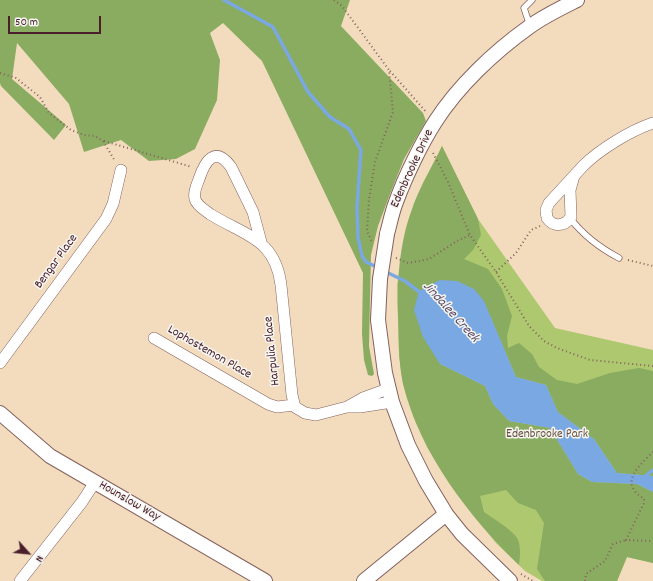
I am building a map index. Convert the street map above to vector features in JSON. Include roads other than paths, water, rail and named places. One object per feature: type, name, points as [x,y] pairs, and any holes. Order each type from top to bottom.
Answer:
[{"type":"street","name":"Edenbrooke Drive","points":[[513,576],[462,534],[446,514],[426,481],[408,445],[390,395],[378,320],[380,279],[387,234],[396,201],[415,159],[435,122],[456,94],[486,62],[530,26],[577,0]]},
{"type":"street","points":[[574,176],[570,190],[572,213],[570,218],[567,222],[559,225],[554,224],[549,221],[546,212],[548,204],[574,176],[588,161],[640,128],[653,123]]},
{"type":"street","name":"Harpulia Place","points":[[261,242],[212,215],[198,204],[195,194],[202,170],[205,163],[212,157],[221,158],[228,164],[253,212],[261,242],[274,260],[279,272],[294,405]]},
{"type":"street","name":"Bengar Place","points":[[0,363],[106,219],[113,204],[121,170]]},
{"type":"street","name":"Lophostemon Place","points":[[154,338],[268,404],[277,407],[294,405]]},
{"type":"street","points":[[294,405],[297,409],[313,415],[347,407],[360,407],[390,395]]},
{"type":"street","name":"Hounslow Way","points":[[0,413],[50,456],[265,581]]},
{"type":"street","points":[[20,581],[82,502],[95,482]]},
{"type":"street","points":[[364,581],[446,514]]},
{"type":"lane","points":[[530,26],[524,8],[532,0]]},
{"type":"lane","points":[[570,218],[580,231],[607,252],[619,258]]},
{"type":"water","points":[[440,280],[457,281],[474,289],[484,301],[516,377],[546,385],[558,412],[594,439],[617,473],[653,476],[653,492],[637,484],[592,482],[578,474],[550,428],[509,421],[493,404],[485,386],[440,364],[423,337],[414,310],[419,291]]},
{"type":"waterway","name":"Jindalee Creek","points":[[224,0],[273,27],[308,92],[330,117],[349,129],[361,150],[357,207],[358,237],[362,256],[366,262],[379,268]]},
{"type":"waterway","name":"Jindalee Creek","points":[[384,271],[405,281],[422,294]]},
{"type":"waterway","points":[[643,478],[653,470]]},
{"type":"park label","name":"Edenbrooke Park","points":[[547,435]]}]
